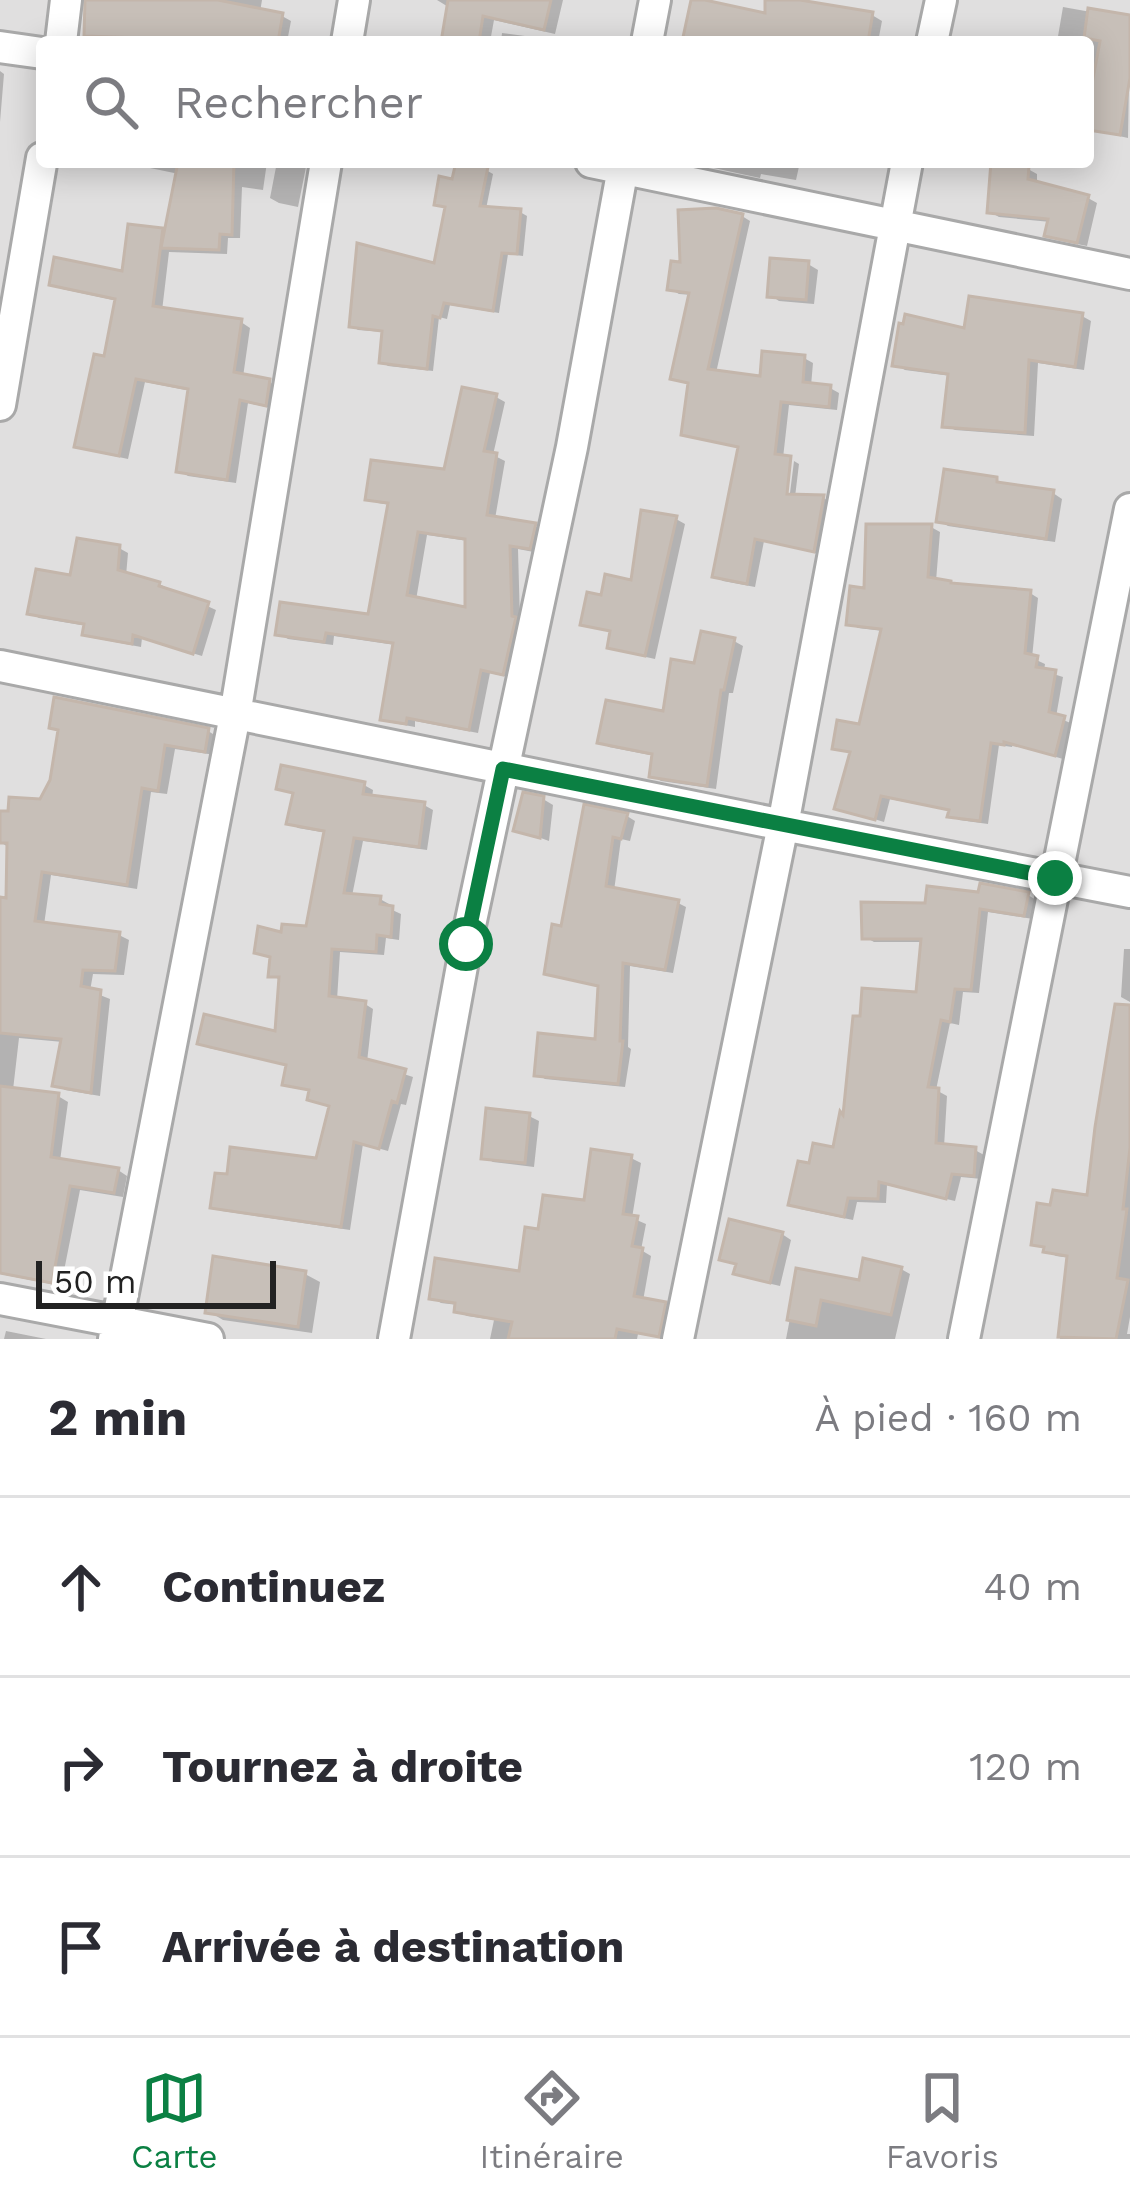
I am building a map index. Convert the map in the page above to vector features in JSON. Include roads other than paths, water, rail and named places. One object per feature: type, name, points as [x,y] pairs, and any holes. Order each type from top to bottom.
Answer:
[{"type":"street","points":[[62,36],[66,0]]},
{"type":"street","points":[[347,36],[354,0]]},
{"type":"street","points":[[648,36],[655,0]]},
{"type":"street","points":[[933,36],[941,0]]},
{"type":"street","points":[[0,47],[36,52]]},
{"type":"street","points":[[0,405],[40,168]]},
{"type":"street","points":[[116,1330],[235,715],[325,168]]},
{"type":"street","points":[[394,1339],[466,944],[572,447],[624,168]]},
{"type":"street","points":[[633,168],[1130,274]]},
{"type":"street","points":[[678,1339],[782,825],[906,168]]},
{"type":"street","points":[[964,1339],[1130,509]]},
{"type":"street","points":[[0,666],[1130,892]]},
{"type":"street","points":[[0,1299],[116,1330],[208,1339]]}]
